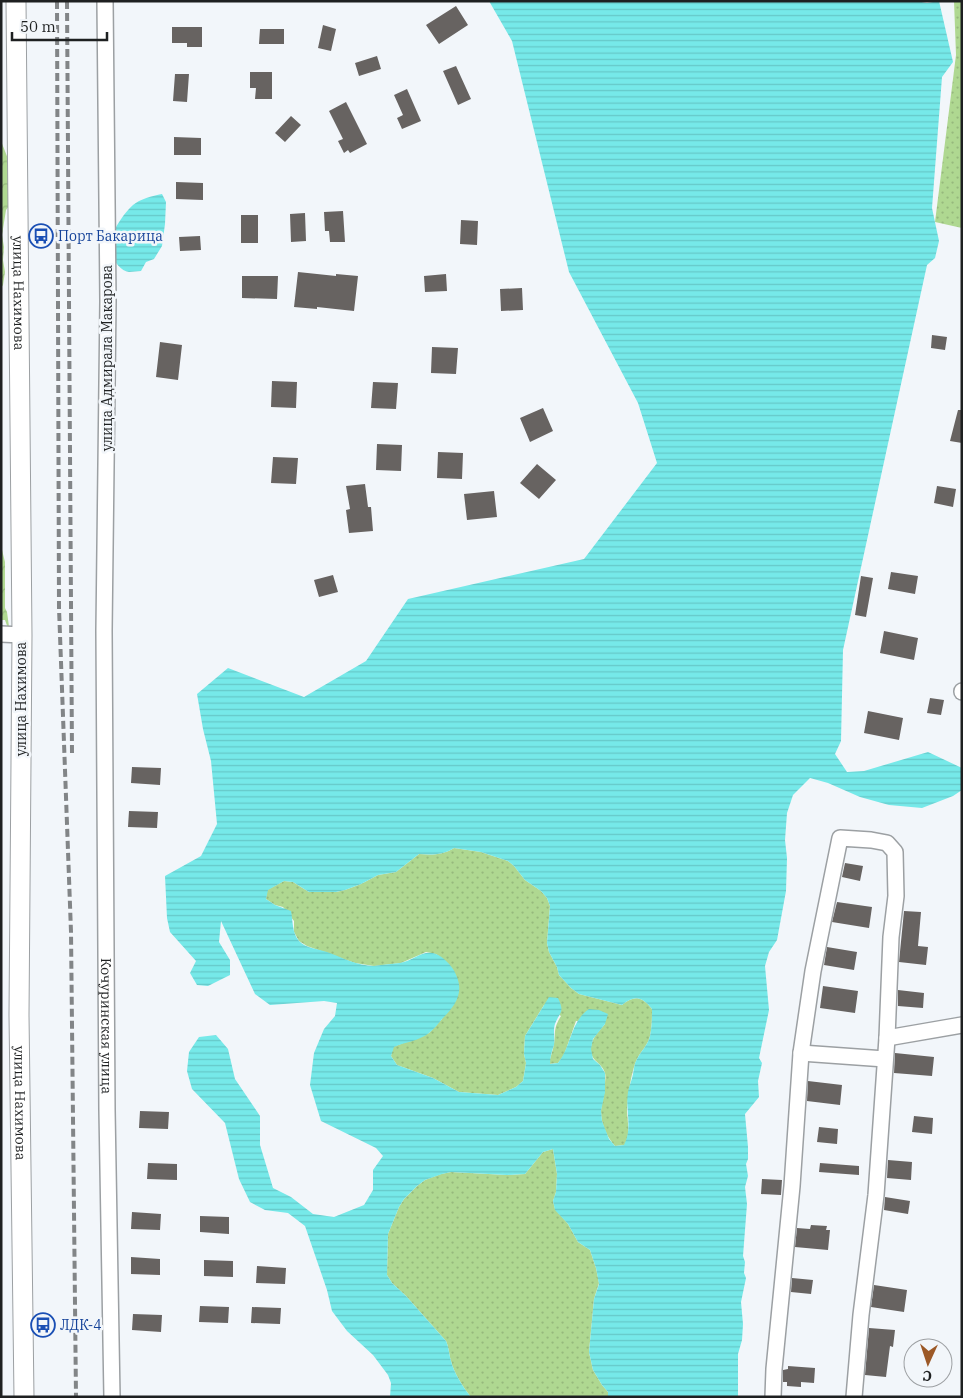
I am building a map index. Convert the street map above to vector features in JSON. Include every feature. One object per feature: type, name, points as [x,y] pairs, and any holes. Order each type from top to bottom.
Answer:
[{"type":"main road","name":"улица Нахимова","points":[[16,1],[22,635],[19,1015],[24,1397]]},
{"type":"street","name":"улица Адмирала Макарова","points":[[105,1],[108,301],[105,655]]},
{"type":"street","points":[[1,634],[22,635]]},
{"type":"street","name":"Кочуринская улица","points":[[105,655],[107,1110],[112,1397]]},
{"type":"street","points":[[773,1397],[774,1369],[792,1186],[801,1053],[813,970],[840,838],[887,843],[895,852],[896,896],[891,937],[887,1038],[876,1195],[861,1315],[854,1397]]},
{"type":"street","points":[[887,1038],[962,1025]]},
{"type":"street","points":[[801,1053],[885,1059]]},
{"type":"green space","points":[[954,1],[962,1],[962,228],[935,222],[956,55]]},
{"type":"green space","points":[[1,141],[12,169],[9,206],[6,210],[2,235],[5,272],[1,288]]},
{"type":"green space","points":[[1,546],[5,562],[5,608],[10,634],[5,620],[1,620]]},
{"type":"green space","points":[[454,848],[481,852],[508,861],[525,880],[541,891],[547,898],[550,906],[547,943],[549,952],[559,975],[571,988],[579,994],[622,1005],[634,998],[638,998],[645,1001],[652,1009],[651,1033],[637,1059],[631,1079],[627,1109],[628,1133],[625,1145],[615,1146],[609,1139],[602,1121],[601,1111],[605,1091],[605,1074],[592,1055],[591,1047],[594,1038],[605,1024],[576,1021],[564,1055],[558,1063],[549,1064],[554,1047],[556,1027],[561,1016],[544,1005],[525,1036],[524,1054],[526,1063],[523,1081],[516,1087],[498,1095],[459,1092],[433,1078],[397,1065],[391,1056],[393,1047],[429,1033],[442,1019],[451,967],[444,960],[436,954],[426,952],[401,963],[374,966],[355,963],[307,946],[299,941],[294,932],[294,921],[283,907],[275,905],[266,899],[267,890],[284,881],[293,882],[309,892],[336,892],[361,884],[378,875],[396,872],[419,854],[437,854]]},
{"type":"green space","points":[[553,1149],[557,1174],[556,1192],[553,1201],[555,1209],[568,1224],[578,1242],[590,1250],[596,1268],[599,1283],[594,1299],[589,1352],[593,1370],[608,1392],[608,1397],[471,1397],[454,1370],[446,1341],[392,1283],[387,1275],[388,1234],[404,1199],[425,1180],[451,1172],[525,1174],[543,1152]]},
{"type":"water","points":[[489,1],[916,1],[927,3],[939,1],[953,62],[942,77],[932,208],[939,241],[935,258],[927,265],[843,650],[841,741],[835,754],[847,772],[864,771],[928,752],[962,768],[962,790],[953,796],[922,808],[889,805],[860,797],[828,783],[810,778],[793,795],[787,813],[785,840],[787,858],[786,891],[777,940],[769,952],[765,966],[769,1010],[759,1058],[762,1063],[758,1081],[759,1097],[745,1114],[748,1176],[745,1187],[747,1204],[743,1256],[746,1278],[741,1302],[743,1324],[742,1340],[738,1354],[738,1397],[608,1397],[608,1392],[593,1370],[589,1352],[594,1299],[599,1284],[596,1268],[590,1250],[578,1242],[568,1224],[555,1210],[553,1201],[556,1192],[557,1174],[553,1149],[543,1152],[525,1174],[451,1172],[425,1180],[404,1199],[388,1234],[387,1275],[392,1283],[446,1341],[454,1370],[471,1397],[390,1397],[391,1383],[388,1375],[373,1355],[347,1331],[332,1311],[327,1290],[305,1226],[288,1213],[265,1210],[250,1202],[239,1179],[225,1123],[192,1089],[187,1071],[189,1052],[199,1037],[216,1035],[228,1049],[235,1079],[260,1116],[260,1145],[273,1188],[291,1197],[313,1214],[334,1217],[364,1205],[373,1190],[373,1170],[383,1156],[376,1148],[321,1121],[310,1085],[314,1053],[324,1029],[335,1016],[337,1003],[324,1001],[270,1005],[255,994],[221,921],[219,942],[230,960],[230,975],[208,986],[197,985],[190,973],[196,961],[170,932],[167,918],[165,876],[201,856],[217,824],[211,761],[197,694],[228,668],[304,697],[366,661],[408,599],[584,559],[657,463],[638,403],[569,272],[512,41]],"holes":[[[454,848],[481,852],[508,861],[525,880],[541,891],[547,898],[550,906],[547,943],[549,952],[559,975],[571,988],[579,994],[622,1005],[634,998],[638,998],[645,1001],[652,1009],[650,1036],[635,1063],[628,1090],[628,1132],[624,1145],[615,1146],[609,1139],[602,1121],[601,1111],[605,1092],[605,1073],[593,1059],[591,1049],[593,1039],[605,1024],[608,1014],[599,1010],[589,1009],[583,1014],[578,1020],[563,1056],[558,1063],[550,1064],[554,1045],[554,1026],[561,1009],[558,998],[549,997],[525,1036],[524,1054],[526,1063],[523,1081],[516,1087],[498,1095],[459,1092],[433,1078],[397,1065],[391,1056],[394,1047],[421,1038],[429,1033],[456,1002],[459,984],[448,962],[436,954],[427,953],[405,962],[368,966],[308,947],[297,938],[291,911],[275,905],[266,899],[268,890],[284,881],[293,882],[309,892],[336,892],[361,884],[378,875],[396,872],[419,854],[437,854]]]},
{"type":"water","points":[[162,194],[166,202],[162,246],[154,259],[146,262],[141,271],[129,272],[120,268],[110,248],[111,238],[115,229],[133,205],[143,199]]},
{"type":"building","points":[[456,6],[468,25],[439,44],[426,25]]},
{"type":"building","points":[[323,25],[336,29],[331,51],[318,48]]},
{"type":"building","points":[[172,27],[202,27],[202,47],[187,47],[187,43],[172,43]]},
{"type":"building","points":[[260,29],[284,29],[284,44],[259,44]]},
{"type":"building","points":[[377,56],[381,69],[359,76],[355,63]]},
{"type":"building","points":[[456,66],[471,99],[458,105],[443,71]]},
{"type":"building","points":[[250,72],[272,72],[272,99],[255,99],[256,88],[250,88]]},
{"type":"building","points":[[175,74],[189,74],[187,102],[173,101]]},
{"type":"building","points":[[407,89],[421,121],[402,129],[397,118],[403,115],[394,95]]},
{"type":"building","points":[[346,102],[367,144],[350,153],[348,150],[344,153],[338,141],[343,139],[329,111]]},
{"type":"building","points":[[291,116],[301,125],[285,142],[275,133]]},
{"type":"building","points":[[174,137],[201,138],[201,155],[174,155]]},
{"type":"building","points":[[176,182],[203,183],[203,200],[176,199]]},
{"type":"building","points":[[343,211],[345,242],[330,242],[329,231],[325,231],[324,212]]},
{"type":"building","points":[[305,213],[306,241],[291,242],[290,214]]},
{"type":"building","points":[[241,215],[258,215],[258,243],[241,243]]},
{"type":"building","points":[[461,220],[478,221],[477,245],[460,244]]},
{"type":"building","points":[[200,236],[201,250],[180,251],[179,237]]},
{"type":"building","points":[[298,272],[358,276],[354,311],[317,307],[317,309],[294,307]]},
{"type":"building","points":[[446,274],[447,291],[425,292],[424,276]]},
{"type":"building","points":[[242,276],[278,276],[277,299],[242,298]]},
{"type":"building","points":[[522,288],[523,310],[501,311],[500,289]]},
{"type":"building","points":[[932,335],[947,337],[945,350],[931,348]]},
{"type":"building","points":[[160,342],[182,345],[178,380],[156,377]]},
{"type":"building","points":[[432,347],[458,348],[456,374],[431,373]]},
{"type":"building","points":[[272,381],[297,382],[296,408],[271,407]]},
{"type":"building","points":[[373,382],[398,383],[396,409],[371,408]]},
{"type":"building","points":[[543,408],[553,431],[530,442],[520,418]]},
{"type":"building","points":[[958,410],[962,410],[962,443],[950,441]]},
{"type":"building","points":[[377,444],[402,445],[401,471],[376,470]]},
{"type":"building","points":[[438,452],[463,453],[462,479],[437,478]]},
{"type":"building","points":[[273,457],[298,458],[296,484],[271,483]]},
{"type":"building","points":[[537,464],[556,480],[539,499],[520,483]]},
{"type":"building","points":[[365,484],[368,507],[371,507],[373,531],[349,533],[346,510],[350,509],[346,486]]},
{"type":"building","points":[[937,486],[956,489],[953,507],[934,503]]},
{"type":"building","points":[[494,491],[497,517],[467,520],[464,494]]},
{"type":"building","points":[[891,572],[918,576],[915,594],[888,589]]},
{"type":"building","points":[[333,575],[338,592],[319,597],[314,580]]},
{"type":"building","points":[[861,576],[873,578],[866,617],[855,615]]},
{"type":"building","points":[[884,631],[918,638],[914,660],[880,653]]},
{"type":"building","points":[[930,698],[944,700],[941,715],[927,713]]},
{"type":"building","points":[[868,711],[903,718],[899,740],[864,733]]},
{"type":"building","points":[[132,767],[161,768],[160,785],[131,783]]},
{"type":"building","points":[[129,811],[158,812],[157,828],[128,827]]},
{"type":"building","points":[[845,863],[863,866],[860,881],[842,877]]},
{"type":"building","points":[[837,902],[872,907],[869,928],[832,922]]},
{"type":"building","points":[[904,911],[921,912],[918,946],[928,947],[926,965],[899,962]]},
{"type":"building","points":[[827,947],[857,952],[854,970],[824,965]]},
{"type":"building","points":[[823,986],[858,991],[855,1013],[820,1008]]},
{"type":"building","points":[[898,990],[924,993],[923,1008],[898,1006]]},
{"type":"building","points":[[895,1053],[934,1057],[932,1076],[894,1073]]},
{"type":"building","points":[[808,1081],[842,1085],[840,1105],[807,1101]]},
{"type":"building","points":[[140,1111],[169,1112],[168,1129],[139,1128]]},
{"type":"building","points":[[914,1116],[933,1118],[932,1134],[912,1132]]},
{"type":"building","points":[[819,1127],[838,1129],[837,1144],[817,1142]]},
{"type":"building","points":[[888,1160],[912,1162],[911,1180],[887,1178]]},
{"type":"building","points":[[148,1163],[177,1164],[177,1180],[147,1179]]},
{"type":"building","points":[[820,1163],[859,1166],[859,1175],[819,1172]]},
{"type":"building","points":[[762,1179],[782,1180],[781,1195],[761,1194]]},
{"type":"building","points":[[885,1197],[910,1201],[908,1214],[884,1210]]},
{"type":"building","points":[[132,1212],[161,1214],[160,1230],[131,1229]]},
{"type":"building","points":[[200,1216],[229,1217],[229,1234],[200,1232]]},
{"type":"building","points":[[811,1225],[827,1226],[826,1230],[830,1230],[828,1250],[795,1247],[797,1228],[810,1229]]},
{"type":"building","points":[[131,1257],[160,1259],[160,1275],[131,1274]]},
{"type":"building","points":[[204,1260],[233,1261],[233,1277],[204,1276]]},
{"type":"building","points":[[257,1266],[286,1268],[285,1284],[256,1283]]},
{"type":"building","points":[[792,1278],[813,1280],[811,1294],[791,1292]]},
{"type":"building","points":[[874,1285],[907,1290],[904,1312],[871,1307]]},
{"type":"building","points":[[200,1306],[229,1307],[228,1323],[199,1322]]},
{"type":"building","points":[[252,1307],[281,1308],[280,1324],[251,1323]]},
{"type":"building","points":[[133,1314],[162,1315],[161,1332],[132,1330]]},
{"type":"building","points":[[869,1328],[895,1330],[893,1347],[890,1346],[886,1377],[865,1375]]},
{"type":"building","points":[[788,1366],[815,1368],[814,1383],[801,1382],[801,1387],[787,1386],[787,1382],[783,1382],[783,1370],[788,1369]]},
{"type":"railway","points":[[57,1],[59,608],[71,932],[76,1397]]},
{"type":"railway","points":[[67,1],[72,754]]},
{"type":"place","name":"Порт Бакарица","points":[[41,236]]},
{"type":"place","name":"ЛДК-4","points":[[43,1325]]}]
